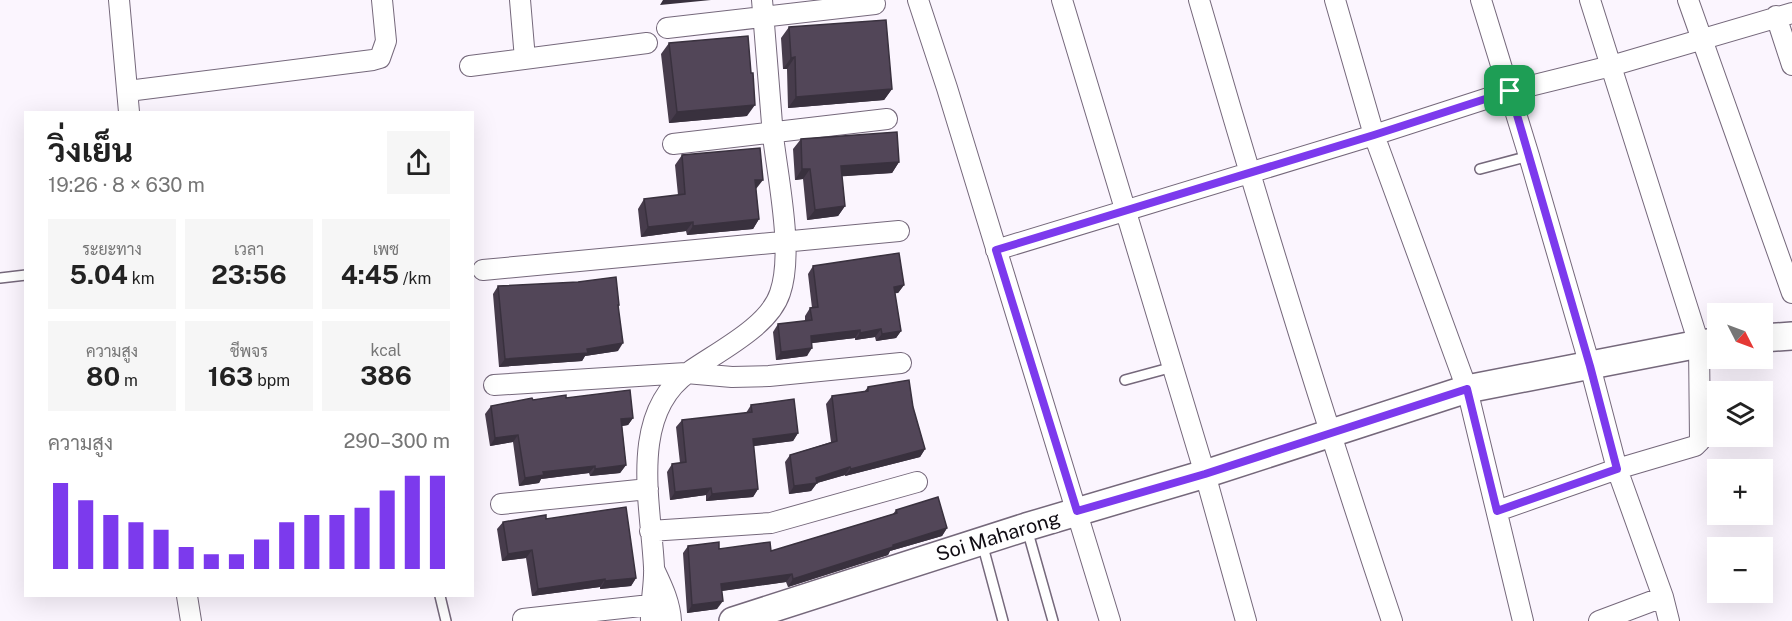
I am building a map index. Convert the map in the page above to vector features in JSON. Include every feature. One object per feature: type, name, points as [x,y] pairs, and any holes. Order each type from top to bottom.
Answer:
[{"type":"street","points":[[119,0],[129,111]]},
{"type":"street","points":[[128,91],[380,58],[386,41],[382,0]]},
{"type":"street","points":[[520,0],[525,59]]},
{"type":"street","points":[[918,0],[1110,621]]},
{"type":"street","points":[[1062,0],[1205,474],[1246,621]]},
{"type":"street","points":[[1199,0],[1329,434],[1392,621]]},
{"type":"street","points":[[1335,0],[1374,135],[1467,389],[1523,621]]},
{"type":"street","points":[[1481,0],[1510,91],[1590,366],[1617,469],[1663,597],[1669,621]]},
{"type":"street","points":[[1590,0],[1707,340]]},
{"type":"street","points":[[1688,0],[1792,293]]},
{"type":"street","points":[[667,28],[763,8],[875,4]]},
{"type":"street","points":[[523,619],[651,613],[654,569],[648,489],[650,434],[655,412],[668,392],[686,373],[753,327],[767,314],[779,296],[785,275],[785,241],[763,8]]},
{"type":"street","points":[[996,250],[1374,135],[1510,91],[1611,66],[1784,15],[1792,65]]},
{"type":"street","points":[[470,66],[647,43]]},
{"type":"street","points":[[673,144],[887,119]]},
{"type":"street","points":[[483,270],[899,231]]},
{"type":"street","points":[[1773,338],[1792,336]]},
{"type":"street","name":"Soi Maharong","points":[[745,619],[982,541],[1205,474],[1467,389],[1707,343]]},
{"type":"street","points":[[1497,511],[1617,469],[1695,446],[1700,441],[1707,355]]},
{"type":"street","points":[[494,385],[686,373],[732,377],[769,376],[901,363]]},
{"type":"street","points":[[650,531],[771,523],[918,482]]},
{"type":"street","points":[[501,504],[648,489]]},
{"type":"street","points":[[654,569],[665,593],[671,621]]},
{"type":"street","points":[[187,597],[191,621]]},
{"type":"street","points":[[1599,621],[1663,597]]},
{"type":"lane","points":[[1480,169],[1529,156]]},
{"type":"lane","points":[[0,278],[24,275]]},
{"type":"lane","points":[[1125,380],[1173,367]]},
{"type":"lane","points":[[1026,527],[1053,621]]},
{"type":"lane","points":[[982,541],[1004,621]]},
{"type":"lane","points":[[440,597],[446,621]]},
{"type":"building","points":[[886,20],[892,89],[796,97],[795,57],[791,58],[789,27]]},
{"type":"building","points":[[748,36],[755,105],[677,112],[669,43]]},
{"type":"building","points":[[897,132],[899,162],[841,166],[845,206],[815,210],[810,169],[802,169],[801,139]]},
{"type":"building","points":[[760,148],[763,180],[755,180],[759,219],[693,226],[693,222],[648,227],[644,199],[685,194],[682,155]]},
{"type":"building","points":[[899,253],[904,285],[894,287],[901,331],[882,334],[881,329],[860,333],[860,330],[811,336],[812,348],[781,352],[778,324],[812,320],[810,308],[818,307],[813,266]]},
{"type":"building","points":[[616,277],[623,343],[587,349],[588,353],[505,359],[498,286],[578,282]]},
{"type":"building","points":[[909,380],[913,407],[925,449],[851,469],[850,467],[816,478],[817,483],[794,486],[790,455],[837,441],[832,396],[868,391],[868,387]]},
{"type":"building","points":[[630,390],[633,418],[621,419],[626,465],[543,472],[544,475],[525,478],[518,435],[495,438],[491,406],[532,398],[533,400],[566,395],[566,398]]},
{"type":"building","points":[[794,399],[798,433],[753,439],[758,489],[712,494],[711,488],[675,492],[672,464],[686,462],[682,420],[752,412],[751,405]]},
{"type":"building","points":[[938,497],[947,528],[793,579],[792,574],[721,584],[723,601],[692,605],[688,546],[719,542],[719,549],[770,542],[771,551],[897,513],[896,510]]},
{"type":"building","points":[[626,507],[636,578],[605,581],[605,579],[538,589],[532,550],[508,554],[503,522],[546,515],[546,519]]},
{"type":"route","points":[[1510,91],[1590,366],[1617,469],[1497,511],[1467,389],[1205,474],[1077,511],[996,250],[1374,135],[1510,91]]}]
